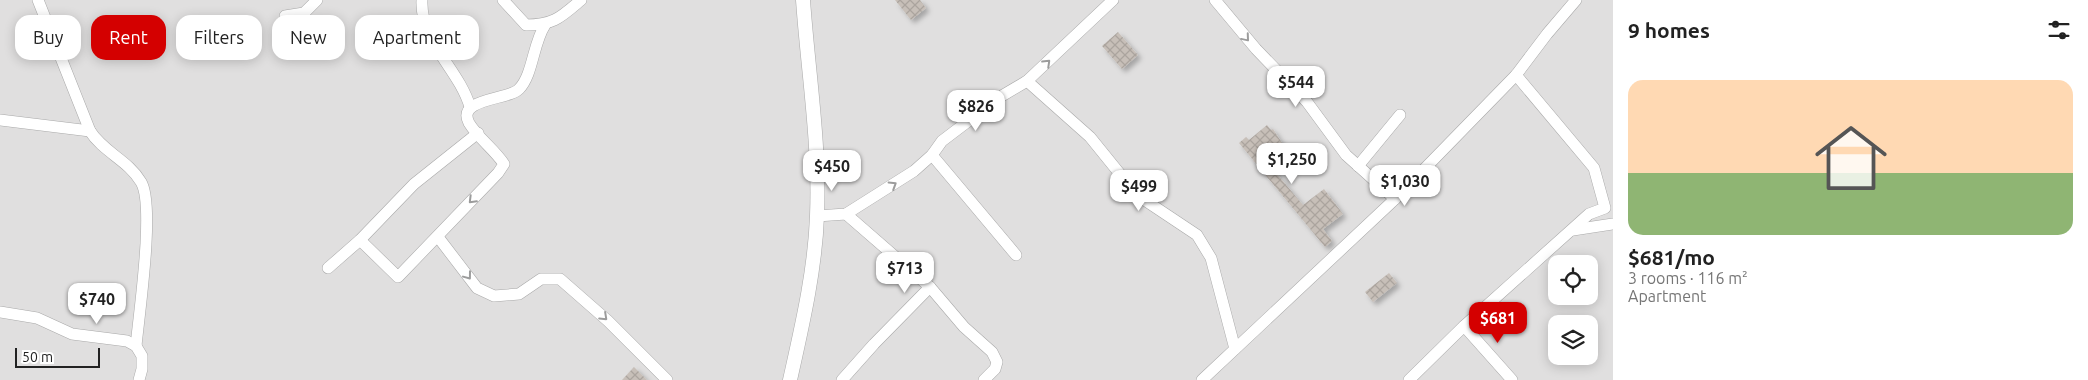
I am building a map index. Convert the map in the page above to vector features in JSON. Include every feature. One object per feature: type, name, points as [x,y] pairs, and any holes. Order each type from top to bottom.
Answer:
[{"type":"street","points":[[38,0],[90,131],[97,142],[128,166],[142,183],[148,217],[136,346]]},
{"type":"street","points":[[291,15],[304,13],[317,0]]},
{"type":"street","points":[[360,240],[398,277],[438,237],[498,173],[504,164],[497,152],[469,122],[467,115],[470,107],[466,94],[426,28],[422,0]]},
{"type":"street","points":[[503,0],[526,25],[545,25],[562,16],[581,0]]},
{"type":"street","points":[[790,380],[810,287],[817,216],[818,174],[803,0]]},
{"type":"street","points":[[817,216],[846,214],[914,172],[932,155],[942,141],[1000,97],[1027,81],[1113,0]]},
{"type":"street","points":[[1215,0],[1256,49],[1308,102],[1346,155],[1395,199]]},
{"type":"street","points":[[1202,380],[1395,199],[1516,76],[1572,1]]},
{"type":"street","points":[[470,107],[481,101],[511,95],[519,90],[524,83],[535,46],[545,25]]},
{"type":"street","points":[[1516,76],[1594,168],[1607,224],[1572,230]]},
{"type":"street","points":[[1027,81],[1090,137],[1137,195],[1196,235],[1212,258],[1235,349]]},
{"type":"street","points":[[1358,166],[1400,115]]},
{"type":"street","points":[[0,120],[90,131]]},
{"type":"street","points":[[328,268],[360,240],[414,184],[478,133]]},
{"type":"street","points":[[932,155],[1016,255]]},
{"type":"street","points":[[1409,380],[1464,326],[1572,230],[1604,212]]},
{"type":"street","points":[[846,214],[930,287],[964,327],[992,352],[997,362],[995,369],[984,380]]},
{"type":"street","points":[[438,237],[477,288],[494,296],[519,294],[541,279],[560,279],[608,321],[667,380]]},
{"type":"street","points":[[842,380],[930,287]]},
{"type":"street","points":[[0,312],[37,318],[72,334],[127,341],[136,346],[142,356],[142,369],[139,380]]},
{"type":"street","points":[[1464,326],[1512,380]]},
{"type":"shaded area","points":[[0,0],[1613,0],[1613,380],[0,380]]},
{"type":"building","points":[[895,0],[920,0],[926,8],[911,20]]},
{"type":"building","points":[[1118,32],[1138,55],[1122,69],[1102,46]]},
{"type":"building","points":[[1267,125],[1271,130],[1273,129],[1284,146],[1266,161],[1303,205],[1324,189],[1343,214],[1323,229],[1332,241],[1325,247],[1239,143],[1246,137],[1249,140]]},
{"type":"building","points":[[1389,273],[1397,283],[1373,302],[1365,292]]},
{"type":"building","points":[[634,367],[647,380],[622,380]]}]
